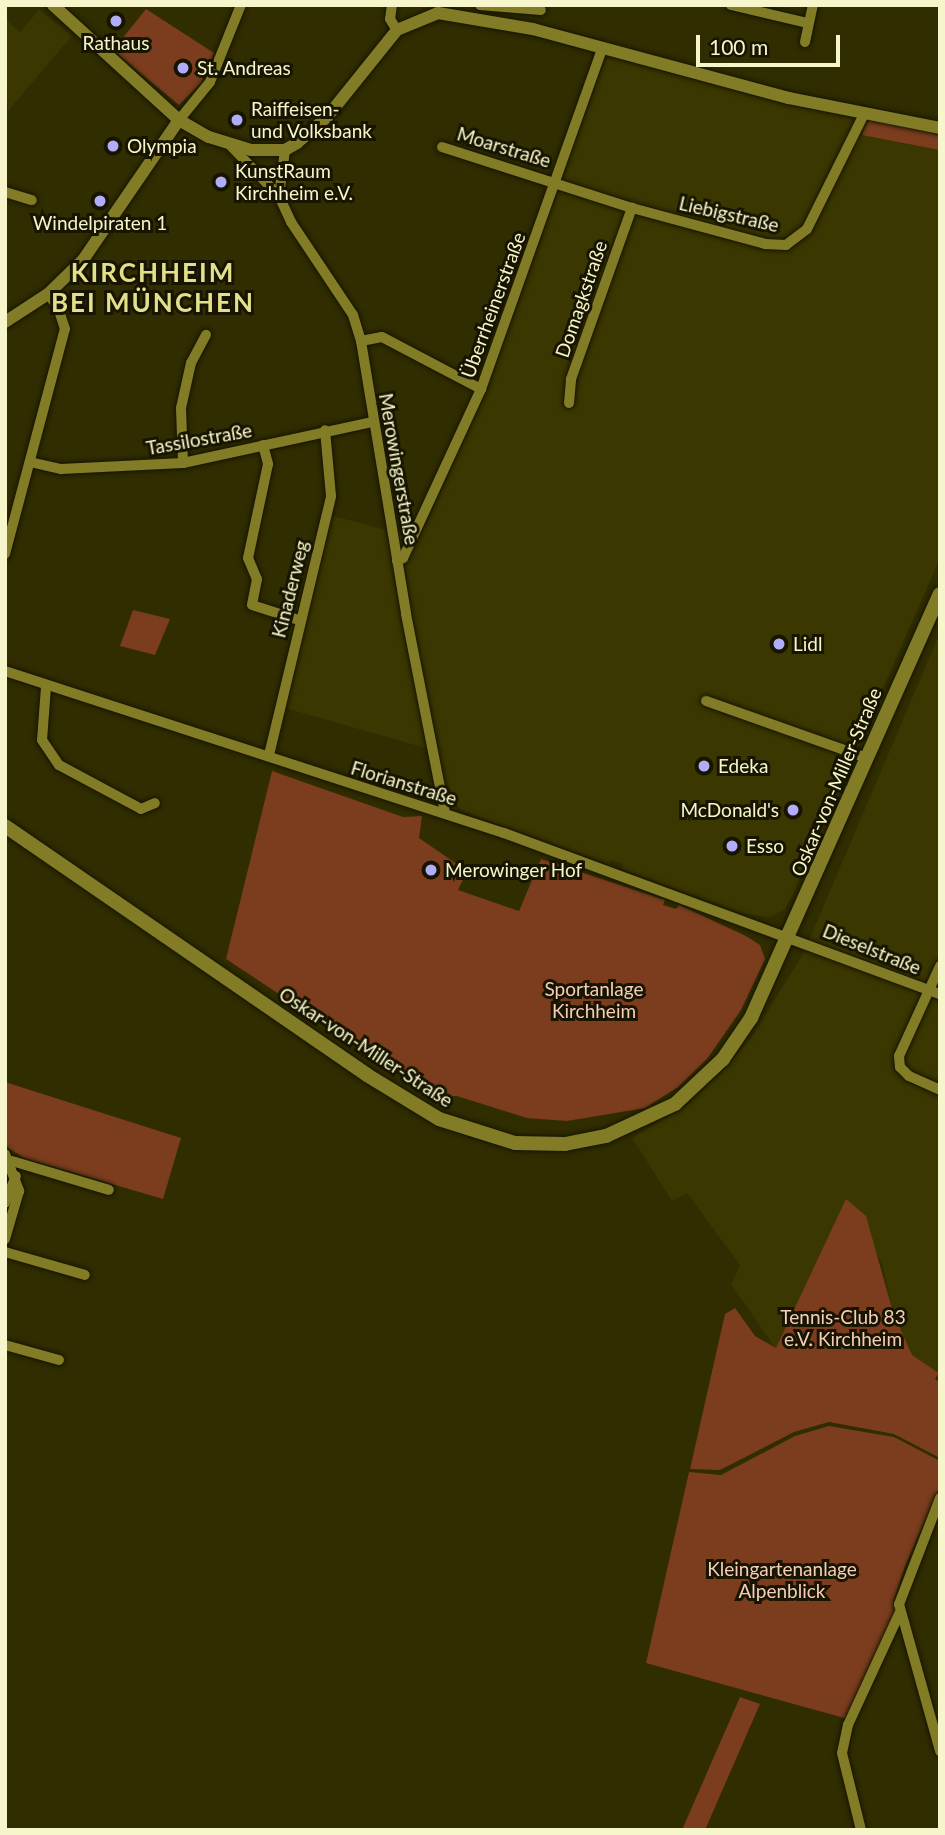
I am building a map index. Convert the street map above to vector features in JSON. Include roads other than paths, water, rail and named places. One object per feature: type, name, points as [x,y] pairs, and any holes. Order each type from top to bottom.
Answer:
[{"type":"main road","name":"Oskar-von-Miller-Straße","points":[[5,826],[418,1108],[467,1131],[515,1143],[565,1144],[606,1136],[675,1104],[734,1044],[790,936],[940,594]]},
{"type":"street","points":[[53,5],[179,120],[230,145],[285,150],[327,117],[397,30],[438,9],[533,29],[602,50],[864,114],[940,128]]},
{"type":"street","points":[[5,322],[48,294],[83,260],[179,120],[209,82],[240,5]]},
{"type":"street","points":[[392,5],[390,19],[397,30]]},
{"type":"street","points":[[480,5],[542,8],[533,29]]},
{"type":"street","points":[[731,5],[808,23]]},
{"type":"street","points":[[805,42],[813,5]]},
{"type":"street","name":"Überrheinerstraße","points":[[397,561],[403,558],[481,389],[602,50]]},
{"type":"street","name":"Liebigstraße","points":[[557,182],[632,208],[765,244],[786,245],[807,229],[864,114]]},
{"type":"street","name":"Merowingerstraße","points":[[230,145],[279,196],[291,222],[353,315],[361,341],[372,422],[445,813]]},
{"type":"street","name":"Moarstraße","points":[[442,146],[557,182]]},
{"type":"street","points":[[279,196],[285,150]]},
{"type":"street","points":[[5,192],[32,200]]},
{"type":"street","name":"Domagkstraße","points":[[569,403],[571,379],[632,208]]},
{"type":"street","points":[[5,554],[65,329],[58,307],[48,294]]},
{"type":"street","points":[[183,463],[181,408],[191,363],[206,335]]},
{"type":"street","points":[[361,341],[382,337],[481,389]]},
{"type":"street","name":"Tassilostraße","points":[[30,462],[61,469],[183,463],[324,430],[372,422]]},
{"type":"street","name":"Kinaderweg","points":[[269,755],[331,496],[324,430]]},
{"type":"street","points":[[263,444],[268,464],[248,558],[257,579],[252,605],[299,621]]},
{"type":"street","name":"Florianstraße","points":[[5,671],[46,687],[269,755],[297,769],[445,813],[790,936]]},
{"type":"street","points":[[46,687],[42,740],[59,765],[141,810],[155,803]]},
{"type":"street","points":[[706,701],[867,758]]},
{"type":"street","name":"Dieselstraße","points":[[790,936],[940,994]]},
{"type":"street","points":[[940,966],[899,1056],[900,1067],[940,1090]]},
{"type":"street","points":[[5,1239],[19,1191],[16,1175],[8,1158]]},
{"type":"street","points":[[8,1158],[109,1190]]},
{"type":"street","points":[[5,1203],[16,1175]]},
{"type":"street","points":[[5,1252],[85,1275]]},
{"type":"street","points":[[5,1345],[59,1360]]},
{"type":"street","points":[[861,1830],[842,1753],[848,1726],[900,1612],[904,1582],[940,1498]]},
{"type":"street","points":[[900,1612],[940,1751]]},
{"type":"place","name":"Rathaus","points":[[116,21]]},
{"type":"place","name":"St. Andreas","points":[[183,68]]},
{"type":"place","name":"Raiffeisen- und Volksbank","points":[[237,120]]},
{"type":"place","name":"Olympia","points":[[113,146]]},
{"type":"place","name":"KunstRaum Kirchheim e.V.","points":[[221,182]]},
{"type":"place","name":"Windelpiraten 1","points":[[100,201]]},
{"type":"place","name":"Lidl","points":[[779,644]]},
{"type":"place","name":"Edeka","points":[[704,766]]},
{"type":"place","name":"McDonald's","points":[[793,810]]},
{"type":"place","name":"Esso","points":[[732,846]]},
{"type":"place","name":"Merowinger Hof","points":[[431,870]]},
{"type":"district","name":"KIRCHHEIM BEI MÜNCHEN","points":[[153,288]]},
{"type":"park label","name":"Sportanlage Kirchheim","points":[[594,1000]]},
{"type":"park label","name":"Tennis-Club 83 e.V. Kirchheim","points":[[843,1328]]},
{"type":"park label","name":"Kleingartenanlage Alpenblick","points":[[782,1580]]}]
